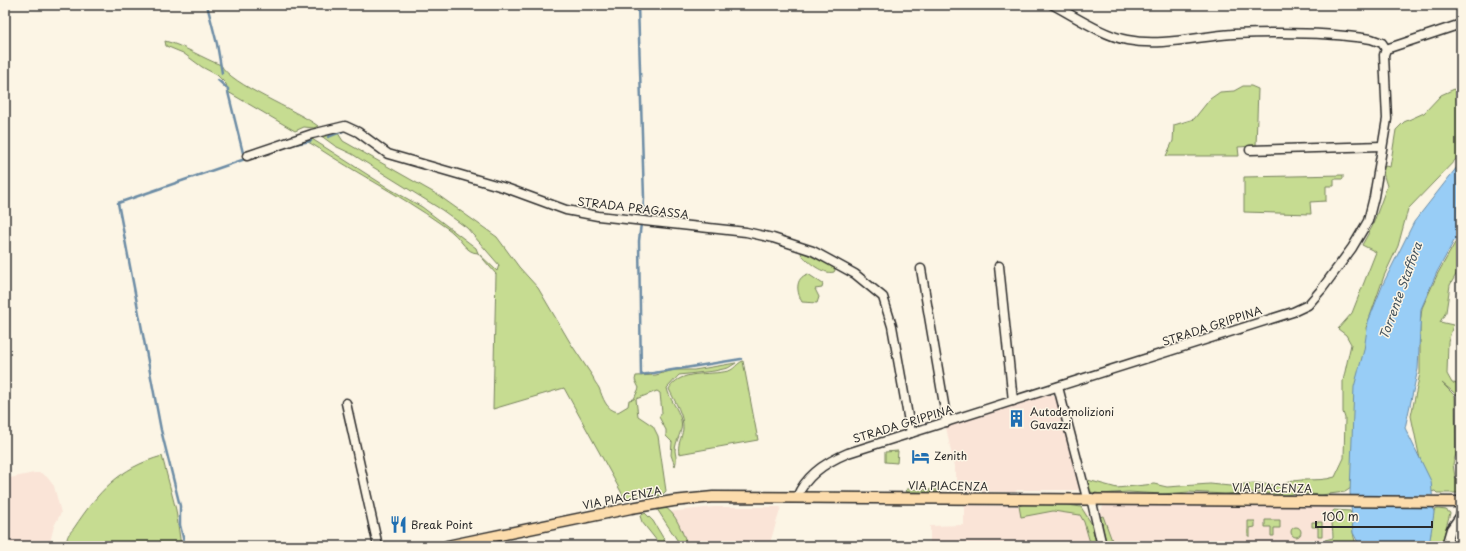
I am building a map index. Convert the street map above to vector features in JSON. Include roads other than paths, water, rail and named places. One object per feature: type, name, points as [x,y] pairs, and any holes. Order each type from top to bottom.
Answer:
[{"type":"main road","name":"VIA PIACENZA","points":[[447,546],[631,508],[672,501],[713,497],[1089,498],[1457,502]]},
{"type":"street","points":[[1053,5],[1108,34],[1136,42],[1158,42],[1233,34],[1295,34],[1371,39],[1382,43],[1386,49],[1461,24]]},
{"type":"street","name":"STRADA GRIPPINA","points":[[797,497],[808,479],[832,460],[911,433],[1293,312],[1308,305],[1352,248],[1368,221],[1373,202],[1387,119],[1384,55],[1386,49]]},
{"type":"street","name":"STRADA PRAGASSA","points":[[247,156],[312,134],[345,126],[358,132],[388,154],[499,186],[566,210],[598,216],[746,232],[773,238],[813,251],[855,274],[883,297],[892,326],[911,433]]},
{"type":"street","points":[[1250,150],[1382,146]]},
{"type":"street","points":[[999,266],[1013,401]]},
{"type":"street","points":[[921,269],[947,422]]},
{"type":"street","points":[[1058,387],[1102,546]]},
{"type":"street","points":[[346,404],[378,546]]},
{"type":"street","points":[[1446,546],[1451,529],[1461,515]]},
{"type":"water","name":"Torrente Staffora","points":[[1461,162],[1461,235],[1454,241],[1437,272],[1421,309],[1418,369],[1405,428],[1431,481],[1434,513],[1429,546],[1360,546],[1353,533],[1350,492],[1354,387],[1364,350],[1368,322],[1383,284],[1414,222]]},
{"type":"waterway","points":[[207,5],[217,44],[222,73]]},
{"type":"waterway","points":[[638,5],[644,198],[643,215]]},
{"type":"waterway","points":[[218,80],[228,89],[243,153]]},
{"type":"waterway","points":[[328,137],[348,129]]},
{"type":"waterway","points":[[294,144],[311,141]]},
{"type":"waterway","points":[[185,546],[180,525],[180,506],[161,430],[118,203],[248,158]]},
{"type":"waterway","points":[[641,223],[639,241],[641,375],[741,359]]},
{"type":"place","name":"Autodemolizioni Gavazzi","points":[[1017,418]]},
{"type":"place","name":"Zenith","points":[[921,456]]},
{"type":"place","name":"Break Point","points":[[398,525]]}]
